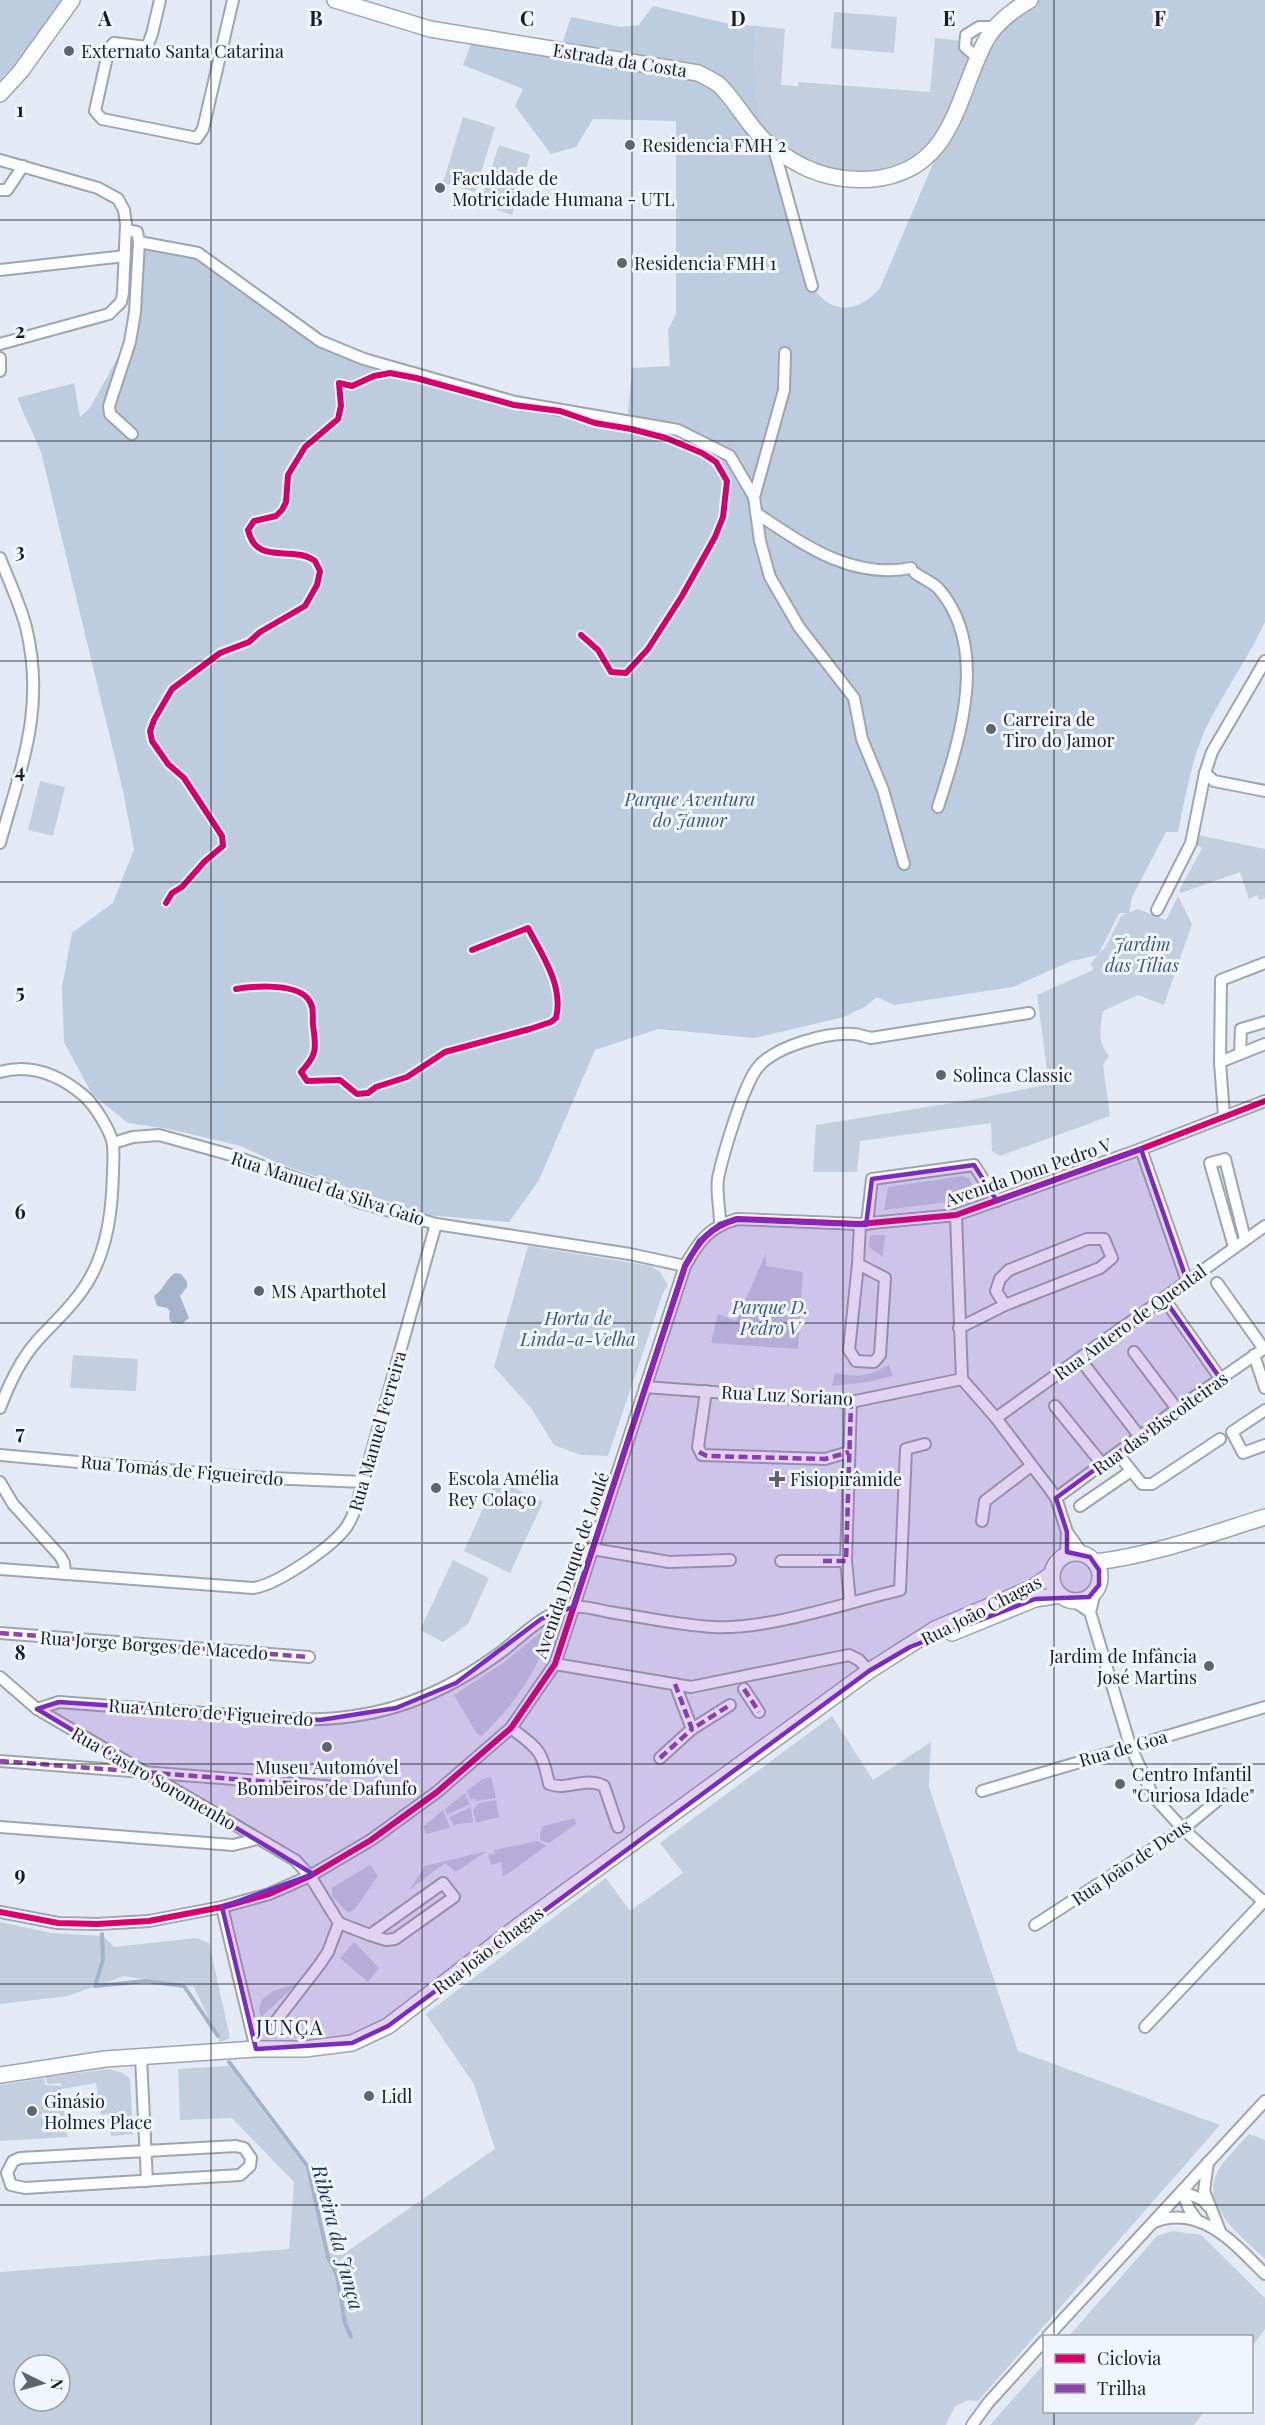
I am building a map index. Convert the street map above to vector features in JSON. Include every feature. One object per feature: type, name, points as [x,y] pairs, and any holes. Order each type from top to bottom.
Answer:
[{"type":"street","points":[[0,94],[21,71],[72,0]]},
{"type":"street","points":[[160,0],[147,46],[114,43],[109,48],[95,111],[98,116],[109,120],[197,138],[203,129],[233,0]]},
{"type":"street","name":"Estrada da Costa","points":[[335,0],[430,29],[698,73],[719,85],[761,138],[774,149],[803,166],[836,178],[857,180],[877,178],[911,167],[937,146],[958,112],[985,42],[1016,9],[1030,0]]},
{"type":"street","points":[[774,149],[812,286]]},
{"type":"street","points":[[0,160],[108,192],[122,205],[126,230],[123,293],[121,302],[109,314],[0,345]]},
{"type":"street","points":[[0,190],[7,190],[23,166]]},
{"type":"street","points":[[126,230],[137,232],[139,242],[135,312],[132,332],[109,406],[110,414],[132,434]]},
{"type":"street","points":[[139,242],[198,253],[320,341],[364,359],[515,402],[678,430],[693,436],[730,456],[754,497]]},
{"type":"street","points":[[0,270],[125,256]]},
{"type":"street","points":[[785,353],[784,390],[754,497],[760,541],[770,577],[799,627],[854,698],[862,740],[883,790],[904,864]]},
{"type":"street","points":[[0,358],[0,371]]},
{"type":"street","points":[[756,513],[834,561],[880,571],[913,571],[936,586],[949,604],[963,645],[968,675],[966,704],[938,807]]},
{"type":"street","points":[[0,558],[26,625],[32,653],[35,696],[27,748],[2,829],[0,843]]},
{"type":"street","points":[[1156,910],[1191,843],[1204,773],[1212,752],[1265,661]]},
{"type":"street","points":[[1204,773],[1214,782],[1265,791]]},
{"type":"street","points":[[1224,1116],[1220,1062],[1221,980],[1265,963]]},
{"type":"street","points":[[720,1224],[718,1180],[736,1120],[749,1083],[758,1066],[779,1051],[820,1038],[853,1034],[871,1038],[1029,1013]]},
{"type":"street","points":[[1240,1053],[1241,1029],[1265,1022]]},
{"type":"street","points":[[1220,1062],[1265,1044]]},
{"type":"street","points":[[0,1072],[22,1068],[42,1071],[61,1079],[88,1099],[113,1143],[111,1211],[106,1237],[96,1265],[73,1302],[26,1355],[0,1408]]},
{"type":"street","name":"Avenida Dom Pedro V","points":[[720,1224],[737,1219],[863,1224],[956,1215],[1141,1149],[1265,1101]]},
{"type":"street","name":"Rua Manuel da Silva Gaio","points":[[113,1143],[134,1137],[159,1136],[231,1155],[355,1201],[436,1224],[630,1254],[686,1266]]},
{"type":"street","points":[[1141,1149],[1187,1281]]},
{"type":"street","points":[[1234,1247],[1210,1163],[1225,1159],[1245,1239]]},
{"type":"street","name":"Avenida Dom Pedro V","points":[[863,1224],[872,1179],[974,1165],[997,1202]]},
{"type":"street","points":[[956,1215],[962,1379],[996,1418],[1056,1498],[1067,1533],[1098,1570]]},
{"type":"street","name":"Rua Manuel Ferreira","points":[[0,1569],[253,1588],[268,1585],[286,1575],[344,1530],[352,1519],[364,1482],[436,1224]]},
{"type":"street","name":"Avenida Duque de Loulé","points":[[0,1912],[58,1923],[97,1924],[149,1921],[222,1907],[269,1894],[310,1876],[371,1840],[437,1792],[512,1728],[555,1664],[686,1266],[699,1241],[720,1224]]},
{"type":"street","points":[[858,1264],[885,1278],[880,1355],[874,1362],[855,1361],[849,1350],[858,1264],[863,1224]]},
{"type":"street","name":"Rua Antero de Quental","points":[[996,1418],[1165,1300],[1187,1281],[1265,1226]]},
{"type":"street","points":[[959,1328],[1005,1305],[1100,1268],[1112,1258],[1104,1239],[1087,1239],[1009,1269],[1000,1279],[996,1291],[1005,1305]]},
{"type":"street","points":[[1216,1283],[1261,1351],[1265,1388]]},
{"type":"street","points":[[1165,1300],[1221,1378]]},
{"type":"street","name":"Rua das Biscoiteiras","points":[[1056,1498],[1177,1409],[1261,1351]]},
{"type":"street","points":[[1134,1352],[1177,1409]]},
{"type":"street","points":[[1080,1359],[1140,1437]]},
{"type":"street","name":"Rua Luz Soriano","points":[[645,1387],[851,1402],[962,1379]]},
{"type":"street","points":[[705,1391],[698,1447],[702,1455],[825,1459],[849,1452]]},
{"type":"street","points":[[850,1602],[846,1561],[851,1402]]},
{"type":"street","points":[[1055,1406],[1103,1465]]},
{"type":"street","points":[[1265,1410],[1232,1432],[1243,1453],[1265,1445]]},
{"type":"street","points":[[1118,1454],[1142,1484],[1152,1484],[1220,1439]]},
{"type":"street","points":[[573,1607],[714,1627],[769,1623],[900,1590],[906,1449],[926,1444]]},
{"type":"street","name":"Rua Tomás de Figueiredo","points":[[0,1455],[245,1477],[364,1482]]},
{"type":"street","points":[[982,1521],[985,1501],[1032,1466]]},
{"type":"street","points":[[1080,1506],[1131,1472]]},
{"type":"street","points":[[0,1482],[13,1504],[60,1556],[64,1563],[65,1574]]},
{"type":"street","points":[[1098,1570],[1265,1517]]},
{"type":"street","points":[[1066,1554],[1067,1533]]},
{"type":"street","points":[[592,1549],[669,1562],[730,1560]]},
{"type":"street","points":[[1082,1553],[1066,1554],[1054,1566],[1052,1574],[1055,1589],[1090,1612]]},
{"type":"street","points":[[781,1561],[846,1561]]},
{"type":"street","points":[[1098,1570],[1090,1612],[1130,1745],[1153,1796],[1183,1829],[1264,1902],[1145,2027]]},
{"type":"street","name":"Rua João Chagas","points":[[0,2075],[74,2062],[256,2049],[305,2049],[352,2043],[388,2026],[521,1924],[869,1671],[936,1629],[1032,1588],[1052,1574]]},
{"type":"street","points":[[1067,1598],[1089,1598],[1095,1592]]},
{"type":"street","name":"Rua João Chagas","points":[[910,1647],[968,1627],[1035,1599],[1067,1598]]},
{"type":"street","name":"Rua Antero de Figueiredo","points":[[37,1709],[59,1702],[312,1721],[354,1717],[396,1708],[456,1683],[499,1654],[541,1619],[573,1607]]},
{"type":"street","name":"Rua Jorge Borges de Macedo","points":[[0,1633],[309,1657]]},
{"type":"street","points":[[555,1664],[692,1687],[849,1655],[859,1660],[869,1671]]},
{"type":"street","name":"Rua Castro Soromenho","points":[[0,1677],[37,1709],[295,1860],[310,1876]]},
{"type":"street","points":[[675,1684],[692,1729]]},
{"type":"street","points":[[744,1689],[759,1712]]},
{"type":"street","points":[[660,1758],[692,1729],[730,1705]]},
{"type":"street","name":"Rua de Goa","points":[[982,1791],[1130,1745],[1265,1707]]},
{"type":"street","points":[[512,1728],[539,1751],[549,1784],[559,1787],[594,1781],[604,1785],[618,1827]]},
{"type":"street","points":[[0,1761],[337,1787]]},
{"type":"street","name":"Rua João de Deus","points":[[1035,1925],[1183,1829],[1224,1795]]},
{"type":"street","points":[[0,1827],[233,1845],[257,1839]]},
{"type":"street","points":[[310,1876],[339,1923],[370,1935],[386,1940],[395,1939],[454,1897],[443,1883],[370,1935]]},
{"type":"street","points":[[222,1907],[256,2049]]},
{"type":"street","points":[[276,2021],[328,1952],[339,1923]]},
{"type":"street","points":[[141,2057],[147,2181]]},
{"type":"street","points":[[1050,2335],[1265,2101]]},
{"type":"street","points":[[237,2146],[244,2148],[250,2158],[250,2166],[240,2175],[19,2187],[11,2185],[7,2174],[13,2161],[20,2158],[146,2151],[237,2146]]},
{"type":"street","points":[[1208,2162],[1204,2191],[1220,2232]]},
{"type":"street","points":[[1182,2191],[1203,2200],[1208,2206]]},
{"type":"street","points":[[1182,2191],[1189,2209],[1197,2220]]},
{"type":"street","points":[[1152,2223],[1167,2218],[1197,2220],[1220,2232],[1265,2274]]},
{"type":"street","points":[[972,2425],[988,2403],[1043,2342]]},
{"type":"highlighted area","points":[[1141,1149],[1187,1281],[1165,1300],[1220,1378],[1056,1498],[1067,1532],[1067,1552],[1090,1557],[1099,1570],[1099,1585],[1089,1597],[1035,1599],[910,1647],[869,1671],[388,2026],[352,2043],[256,2049],[222,1907],[313,1874],[37,1709],[59,1702],[320,1720],[396,1708],[456,1683],[541,1619],[573,1607],[685,1266],[699,1241],[720,1224],[737,1219],[866,1225],[872,1179],[974,1165],[997,1201]]},
{"type":"green space","points":[[0,0],[64,0],[22,57],[0,80]]},
{"type":"green space","name":"Parque Aventura do Jamor","points":[[1030,0],[1265,0],[1265,622],[1204,733],[1190,774],[1178,832],[1166,832],[1132,897],[1129,913],[1119,913],[1098,955],[1071,961],[1013,987],[894,1005],[877,997],[866,1006],[844,1017],[754,1038],[658,1029],[595,1050],[539,1180],[509,1222],[427,1215],[280,1164],[241,1146],[169,1129],[128,1123],[92,1094],[64,1042],[62,987],[72,933],[113,903],[134,849],[123,791],[41,452],[17,398],[74,383],[80,417],[90,408],[140,317],[144,244],[192,257],[252,298],[363,364],[627,423],[632,368],[670,366],[668,330],[676,314],[676,121],[593,119],[576,147],[551,154],[515,106],[523,89],[463,65],[472,41],[558,57],[571,17],[621,27],[639,25],[653,6],[725,23],[756,26],[754,65],[757,103],[770,136],[812,286],[828,302],[845,308],[863,302],[880,288],[985,42]]},
{"type":"green space","points":[[834,12],[897,17],[894,53],[831,48]]},
{"type":"green space","points":[[756,26],[785,29],[781,85],[798,86],[798,82],[930,92],[935,38],[964,41],[979,59],[924,157],[857,180],[774,149],[757,103],[754,65]]},
{"type":"green space","points":[[463,117],[495,127],[475,192],[443,183]]},
{"type":"green space","points":[[499,145],[530,155],[512,215],[480,204]]},
{"type":"green space","points":[[40,781],[65,787],[53,836],[28,830]]},
{"type":"green space","points":[[1198,835],[1265,849],[1265,898],[1259,900],[1257,895],[1249,899],[1240,872],[1181,893],[1179,891],[1202,848],[1195,844]]},
{"type":"green space","name":"Jardim das Tílias","points":[[1178,896],[1192,924],[1164,1005],[1138,995],[1103,1011],[1100,1035],[1109,1056],[1103,1065],[1110,1116],[1000,1156],[992,1151],[991,1123],[860,1141],[857,1172],[813,1172],[816,1125],[976,1099],[1049,1084],[1037,995],[1093,970],[1091,963],[1106,946],[1121,916],[1138,909],[1166,920]]},
{"type":"green space","points":[[962,1176],[970,1179],[975,1197],[884,1210],[888,1187]]},
{"type":"green space","points":[[870,1235],[885,1235],[883,1257],[869,1247]]},
{"type":"green space","name":"Horta de Linda-a-Velha","points":[[528,1246],[651,1266],[660,1272],[668,1285],[663,1293],[608,1456],[580,1455],[554,1445],[531,1408],[494,1367]]},
{"type":"green space","name":"Parque D. Pedro V","points":[[766,1253],[766,1266],[803,1272],[798,1349],[711,1343],[718,1314],[736,1321]]},
{"type":"green space","points":[[73,1355],[138,1359],[136,1391],[70,1388]]},
{"type":"green space","points":[[889,1365],[893,1376],[832,1386],[835,1373],[863,1375]]},
{"type":"green space","points":[[496,1479],[543,1502],[510,1573],[464,1551]]},
{"type":"green space","points":[[453,1560],[489,1578],[468,1624],[443,1642],[420,1630]]},
{"type":"green space","points":[[546,1628],[549,1630],[545,1645],[523,1688],[482,1736],[477,1734],[454,1695],[503,1663]]},
{"type":"green space","points":[[832,1716],[873,1780],[931,1742],[929,1787],[1018,2051],[1220,2125],[978,2401],[969,2400],[955,2406],[946,2425],[0,2425],[0,2272],[289,2249],[294,2182],[232,2118],[180,2120],[178,2069],[229,2066],[308,2171],[328,2253],[342,2255],[495,2149],[474,2084],[426,2014],[606,1878],[630,1911],[683,1873],[660,1843]]},
{"type":"green space","points":[[491,1777],[496,1798],[477,1801],[474,1798],[471,1801],[467,1791],[482,1779]]},
{"type":"green space","points":[[465,1793],[470,1804],[447,1815],[445,1809]]},
{"type":"green space","points":[[496,1800],[499,1817],[476,1823],[473,1810],[479,1803]]},
{"type":"green space","points":[[471,1807],[473,1822],[453,1825],[449,1817]]},
{"type":"green space","points":[[443,1810],[450,1828],[426,1834],[423,1827]]},
{"type":"green space","points":[[575,1818],[576,1824],[549,1843],[541,1841],[540,1833],[543,1826]]},
{"type":"green space","points":[[538,1841],[546,1846],[506,1875],[503,1876],[501,1862],[491,1865],[488,1855],[495,1854],[494,1850]]},
{"type":"green space","points":[[487,1851],[456,1872],[445,1863],[409,1890],[425,1866]]},
{"type":"green space","points":[[370,1865],[378,1876],[355,1909],[350,1912],[346,1911],[332,1896],[332,1888]]},
{"type":"green space","points":[[0,1922],[51,1933],[103,1936],[114,1947],[197,1938],[209,1943],[230,2038],[220,2042],[194,1987],[124,1976],[68,1996],[0,2004]]},
{"type":"green space","points":[[354,1942],[379,1968],[368,1982],[340,1958]]},
{"type":"green space","points":[[297,1984],[261,2017],[259,2009],[262,1999],[275,1990]]},
{"type":"green space","points":[[109,2069],[123,2073],[130,2079],[133,2134],[111,2136],[107,2114],[101,2115],[96,2083],[61,2089],[68,2137],[0,2141],[0,2085],[44,2078],[45,2085],[61,2086],[61,2083],[47,2084],[46,2077]]},
{"type":"green space","points":[[1249,2134],[1265,2140],[1265,2259],[1224,2217],[1217,2205],[1214,2193],[1214,2180],[1221,2166]]},
{"type":"green space","points":[[1173,2231],[1201,2235],[1265,2298],[1265,2329],[1253,2346],[1253,2335],[1070,2335],[1157,2236]]},
{"type":"green space","points":[[1043,2365],[1043,2413],[1203,2413],[1194,2425],[990,2425]]},
{"type":"shaded area","points":[[175,1273],[181,1274],[187,1282],[187,1287],[180,1296],[189,1318],[182,1324],[172,1323],[169,1319],[170,1311],[157,1306],[154,1296]]},
{"type":"waterway","name":"Ribeira da Junça","points":[[102,1934],[103,1960],[95,1986],[146,1981],[184,1986],[218,2036]]},
{"type":"waterway","name":"Ribeira da Junça","points":[[229,2062],[308,2167],[328,2257],[337,2275],[345,2323],[351,2337]]},
{"type":"marked path","points":[[823,1561],[846,1561],[851,1402]]},
{"type":"marked path","points":[[699,1452],[707,1456],[825,1459],[849,1452]]},
{"type":"marked path","points":[[0,1633],[309,1657]]},
{"type":"marked path","points":[[675,1684],[692,1729],[730,1705]]},
{"type":"marked path","points":[[744,1689],[759,1712]]},
{"type":"marked path","points":[[660,1758],[692,1729]]},
{"type":"marked path","points":[[0,1761],[337,1787]]},
{"type":"cycle path","points":[[166,903],[172,893],[182,887],[205,861],[223,846],[222,836],[184,778],[168,764],[152,741],[150,731],[172,689],[220,653],[249,642],[260,632],[305,606],[317,585],[320,571],[315,561],[296,554],[267,552],[252,541],[248,530],[254,521],[276,516],[282,510],[286,502],[288,475],[305,447],[338,419],[341,406],[339,383],[352,386],[374,376],[390,373],[416,378],[514,405],[560,411],[595,423],[666,438],[702,453],[716,462],[727,481],[723,517],[715,537],[682,596],[648,649],[626,673],[611,672],[598,650],[581,635]]},
{"type":"cycle path","points":[[236,989],[274,987],[294,990],[302,994],[308,999],[312,1008],[315,1045],[313,1055],[301,1072],[307,1081],[340,1080],[357,1094],[368,1093],[376,1087],[407,1077],[445,1052],[530,1029],[556,1018],[558,1006],[554,983],[528,928],[472,950]]},
{"type":"cycle path","points":[[0,1912],[58,1923],[97,1924],[149,1921],[222,1907],[269,1894],[310,1876],[371,1840],[437,1792],[511,1728],[555,1664],[685,1266],[700,1242],[719,1226],[737,1219],[860,1224],[956,1215],[1141,1149],[1265,1101]]},
{"type":"place","name":"Externato Santa Catarina","points":[[69,51]]},
{"type":"place","name":"Residencia FMH 2","points":[[630,145]]},
{"type":"place","name":"Faculdade de Motricidade Humana - UTL","points":[[440,188]]},
{"type":"place","name":"Residencia FMH 1","points":[[622,263]]},
{"type":"place","name":"Carreira de Tiro do Jamor","points":[[991,729]]},
{"type":"place","name":"Solinca Classic","points":[[941,1075]]},
{"type":"place","name":"MS Aparthotel","points":[[259,1291]]},
{"type":"place","name":"Fisiopirâmide","points":[[777,1479]]},
{"type":"place","name":"Escola Amélia Rey Colaço","points":[[436,1488]]},
{"type":"place","name":"Jardim de Infância José Martins","points":[[1209,1666]]},
{"type":"place","name":"Museu Automóvel Bombeiros de Dafunfo","points":[[327,1747]]},
{"type":"place","name":"Centro Infantil \"Curiosa Idade\"","points":[[1120,1784]]},
{"type":"place","name":"Lidl","points":[[369,2096]]},
{"type":"place","name":"Ginásio Holmes Place","points":[[32,2111]]},
{"type":"district","name":"JUNÇA","points":[[290,2026]]}]
